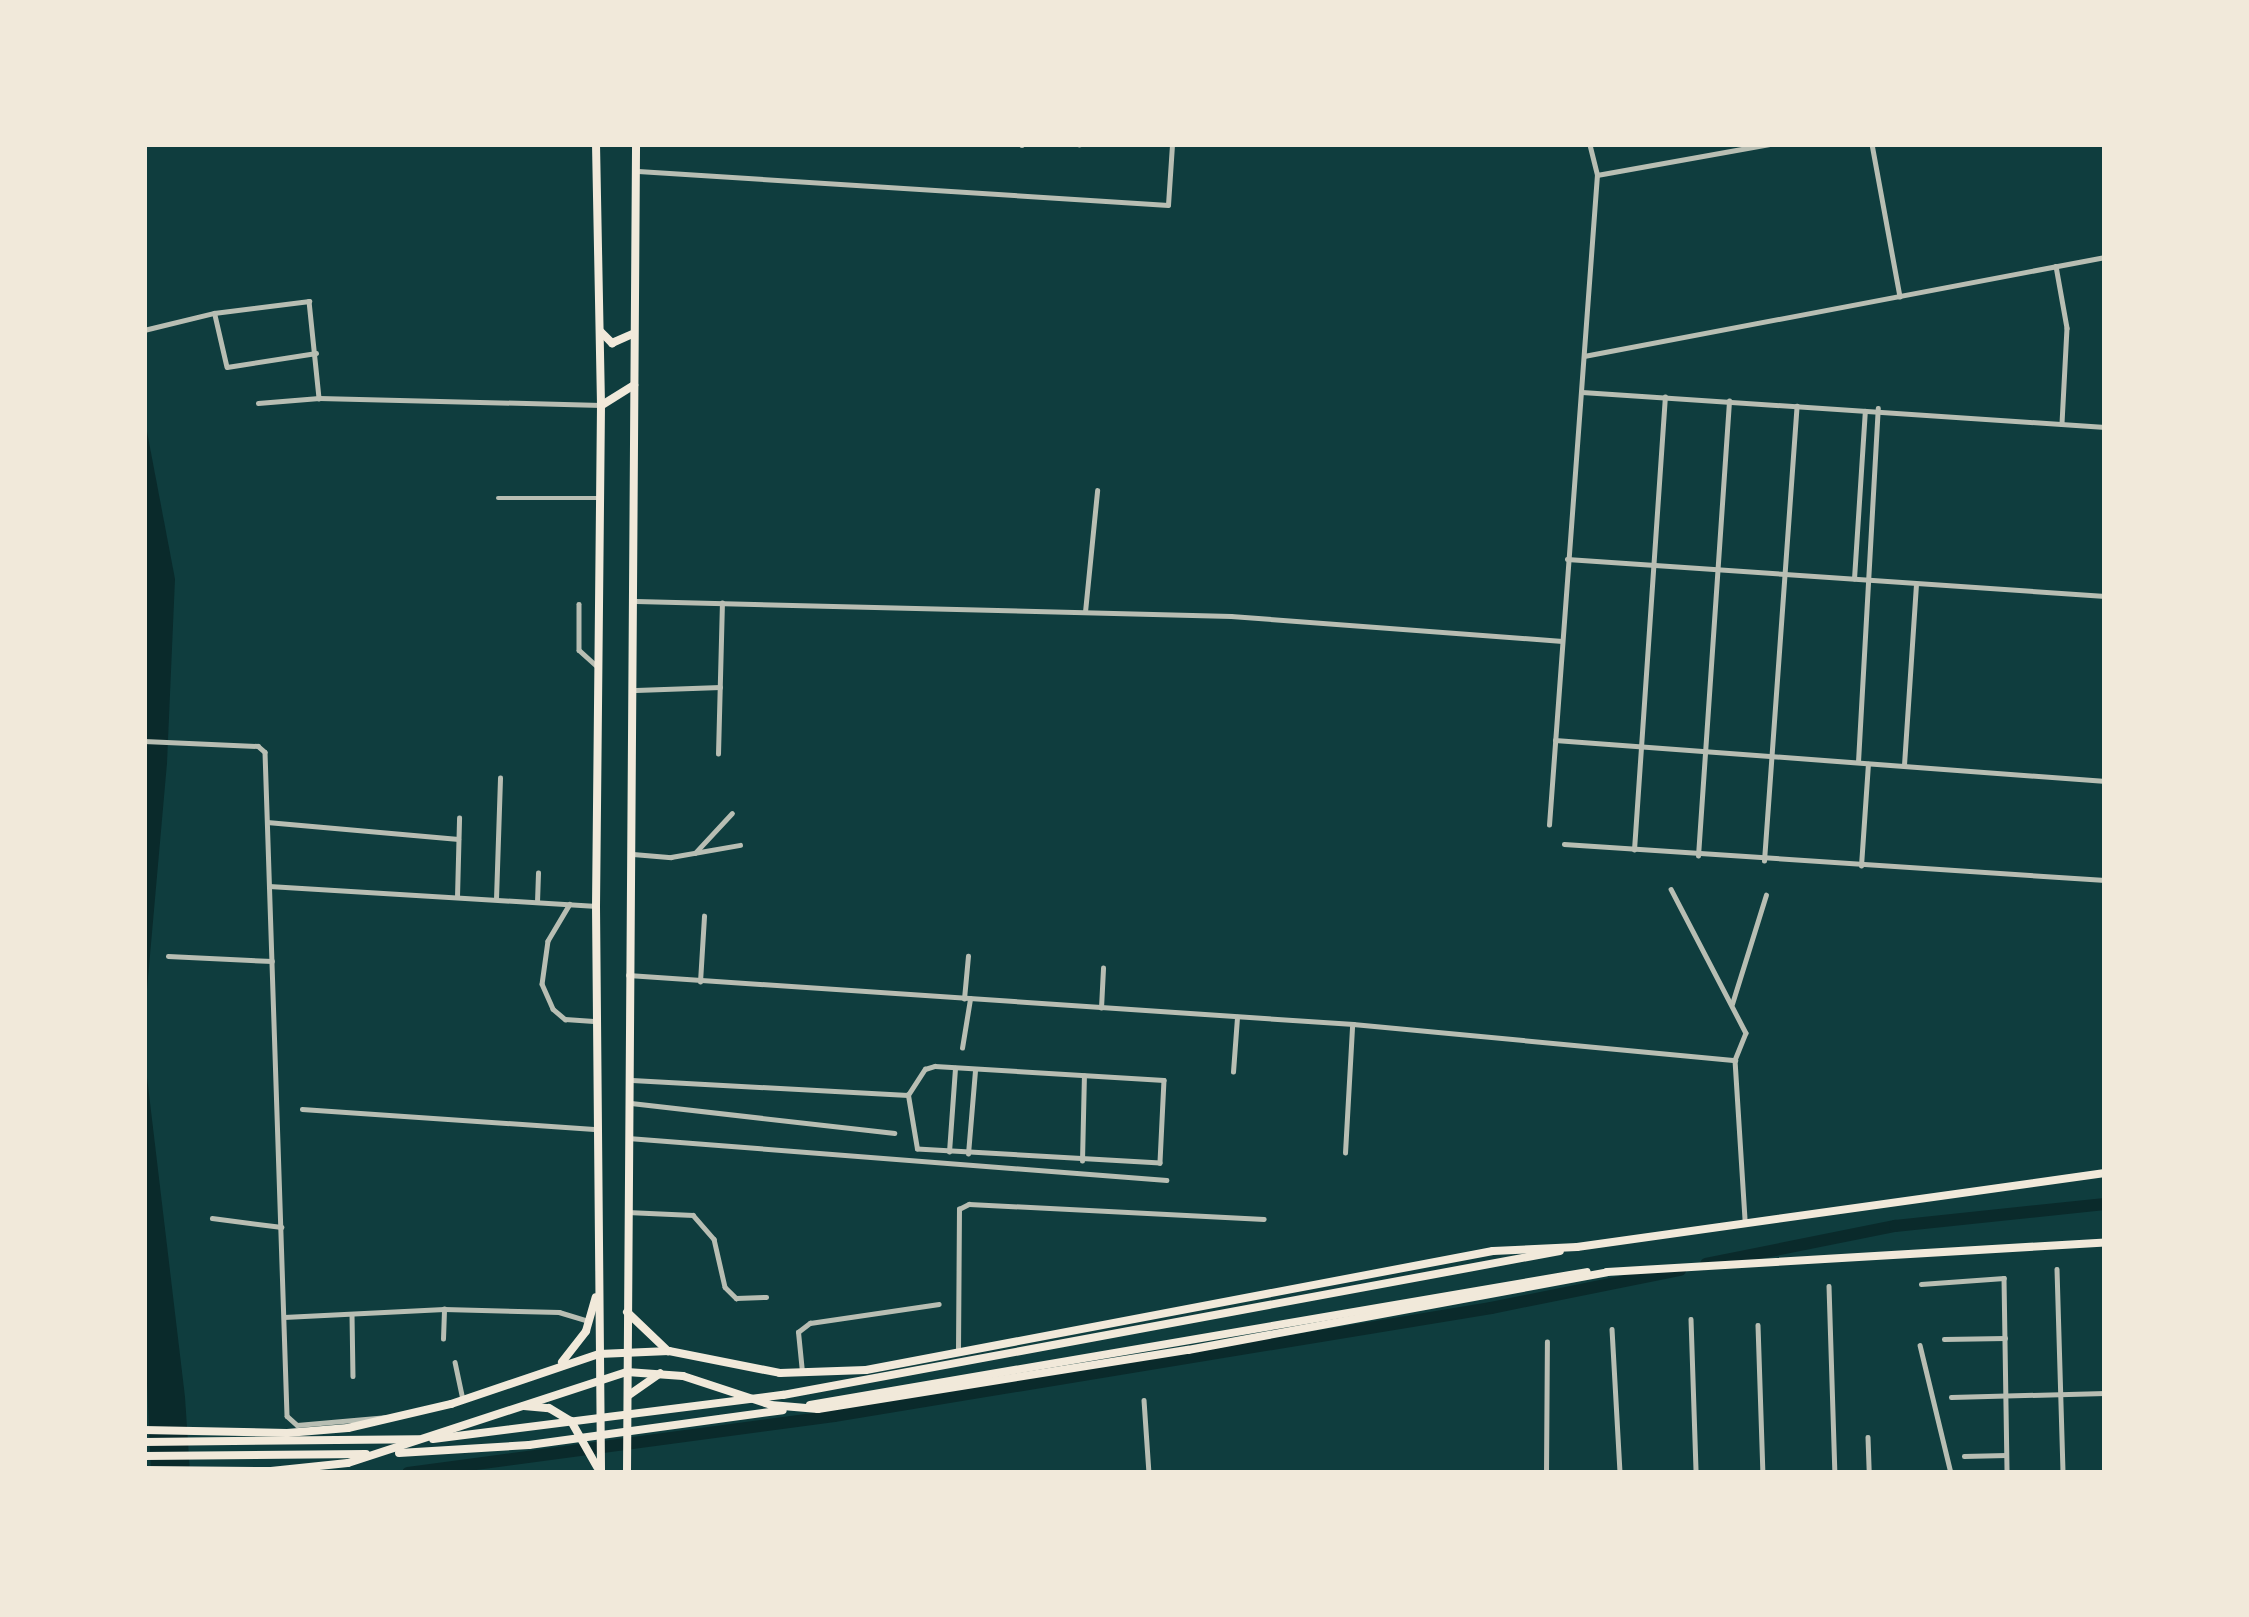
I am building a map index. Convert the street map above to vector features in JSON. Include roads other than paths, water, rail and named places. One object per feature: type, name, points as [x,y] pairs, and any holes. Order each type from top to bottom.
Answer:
[{"type":"main road","points":[[596,144],[601,405],[596,906],[600,1473]]},
{"type":"main road","points":[[628,1473],[628,854],[636,144]]},
{"type":"main road","points":[[600,331],[612,343],[634,332]]},
{"type":"main road","points":[[601,405],[634,385]]},
{"type":"main road","points":[[144,1442],[426,1439],[650,1415],[1576,1247],[2105,1173]]},
{"type":"main road","points":[[144,1456],[447,1451],[655,1430],[1534,1277],[2105,1242]]},
{"type":"main road","points":[[144,1430],[302,1432],[394,1420],[599,1354],[669,1351],[802,1375],[866,1370],[1493,1251],[1576,1247]]},
{"type":"main road","points":[[144,1470],[305,1470],[402,1448],[510,1406],[627,1372],[660,1373],[714,1385],[781,1407],[828,1408],[1529,1290],[1606,1272]]},
{"type":"main road","points":[[560,1363],[590,1321],[599,1284]]},
{"type":"main road","points":[[626,1311],[669,1351]]},
{"type":"main road","points":[[627,1396],[660,1373]]},
{"type":"main road","points":[[510,1406],[562,1414],[582,1434],[600,1473]]},
{"type":"street","points":[[636,171],[1168,205],[1172,144]]},
{"type":"street","points":[[1549,825],[1597,176],[1589,144]]},
{"type":"street","points":[[1597,176],[1769,144]]},
{"type":"street","points":[[1872,144],[1900,296]]},
{"type":"street","points":[[1584,356],[2105,257]]},
{"type":"street","points":[[2056,266],[2067,328],[2062,424]]},
{"type":"street","points":[[144,330],[300,298],[309,302],[319,398]]},
{"type":"street","points":[[214,313],[227,367],[316,353]]},
{"type":"street","points":[[1582,392],[2105,427]]},
{"type":"street","points":[[1634,850],[1665,397]]},
{"type":"street","points":[[258,404],[319,398],[601,405]]},
{"type":"street","points":[[1698,856],[1729,400]]},
{"type":"street","points":[[1764,861],[1797,405]]},
{"type":"street","points":[[1854,579],[1865,409]]},
{"type":"street","points":[[1858,762],[1878,410]]},
{"type":"street","points":[[1085,612],[1096,491]]},
{"type":"street","points":[[498,498],[600,498]]},
{"type":"street","points":[[1567,559],[2105,596]]},
{"type":"street","points":[[1904,765],[1916,583]]},
{"type":"street","points":[[630,601],[1231,616],[1562,641]]},
{"type":"street","points":[[718,754],[722,602]]},
{"type":"street","points":[[579,604],[580,650],[598,667]]},
{"type":"street","points":[[629,690],[720,687]]},
{"type":"street","points":[[1555,740],[2105,781]]},
{"type":"street","points":[[144,741],[262,748],[290,1422],[372,1415],[394,1420]]},
{"type":"street","points":[[1861,866],[1868,762]]},
{"type":"street","points":[[496,899],[500,778]]},
{"type":"street","points":[[695,853],[733,813]]},
{"type":"street","points":[[457,897],[459,818]]},
{"type":"street","points":[[267,822],[458,838]]},
{"type":"street","points":[[1564,844],[1764,861],[2105,880]]},
{"type":"street","points":[[628,854],[695,853],[740,845]]},
{"type":"street","points":[[537,902],[538,873]]},
{"type":"street","points":[[269,886],[596,906]]},
{"type":"street","points":[[1671,889],[1746,1033],[1735,1060],[1745,1221]]},
{"type":"street","points":[[1732,1004],[1766,895]]},
{"type":"street","points":[[570,904],[548,940],[542,984],[553,1009],[565,1019],[597,1021]]},
{"type":"street","points":[[700,982],[704,916]]},
{"type":"street","points":[[168,956],[272,961]]},
{"type":"street","points":[[962,1048],[968,956]]},
{"type":"street","points":[[1101,1008],[1103,968]]},
{"type":"street","points":[[628,975],[1353,1024],[1735,1060]]},
{"type":"street","points":[[1233,1072],[1237,1017]]},
{"type":"street","points":[[1345,1153],[1353,1024]]},
{"type":"street","points":[[949,1153],[955,1068]]},
{"type":"street","points":[[925,1069],[975,1069],[1163,1081],[1160,1162],[917,1149],[908,1095],[925,1069]]},
{"type":"street","points":[[968,1154],[975,1069]]},
{"type":"street","points":[[1082,1161],[1084,1075]]},
{"type":"street","points":[[628,1080],[908,1095]]},
{"type":"street","points":[[628,1102],[894,1133]]},
{"type":"street","points":[[302,1109],[598,1129]]},
{"type":"street","points":[[628,1138],[1166,1180]]},
{"type":"street","points":[[958,1352],[959,1209],[969,1204],[1264,1219]]},
{"type":"street","points":[[627,1212],[693,1215],[714,1239],[725,1287],[736,1298],[766,1297]]},
{"type":"street","points":[[212,1218],[281,1226]]},
{"type":"street","points":[[2057,1269],[2063,1473]]},
{"type":"street","points":[[1921,1284],[2002,1276],[2007,1473]]},
{"type":"street","points":[[1829,1286],[1835,1473]]},
{"type":"street","points":[[802,1375],[798,1332],[810,1322],[939,1304]]},
{"type":"street","points":[[284,1317],[443,1309],[559,1312],[590,1321]]},
{"type":"street","points":[[443,1309],[443,1340]]},
{"type":"street","points":[[352,1313],[353,1376]]},
{"type":"street","points":[[1691,1319],[1696,1473]]},
{"type":"street","points":[[1758,1325],[1762,1473]]},
{"type":"street","points":[[1612,1329],[1621,1473]]},
{"type":"street","points":[[1944,1339],[2006,1338]]},
{"type":"street","points":[[1546,1473],[1547,1342]]},
{"type":"street","points":[[1920,1345],[1951,1473]]},
{"type":"street","points":[[455,1362],[463,1400]]},
{"type":"street","points":[[1952,1397],[2105,1394]]},
{"type":"street","points":[[1144,1400],[1148,1473]]},
{"type":"street","points":[[1868,1437],[1869,1473]]},
{"type":"street","points":[[1964,1456],[2007,1455]]},
{"type":"water","points":[[144,416],[175,579],[167,763],[144,1023]]},
{"type":"water","points":[[144,1052],[190,1473],[151,1473],[144,1315]]},
{"type":"waterway","points":[[1706,1264],[1895,1226],[2105,1204]]},
{"type":"waterway","points":[[408,1473],[834,1416],[1491,1308],[1680,1270]]}]
